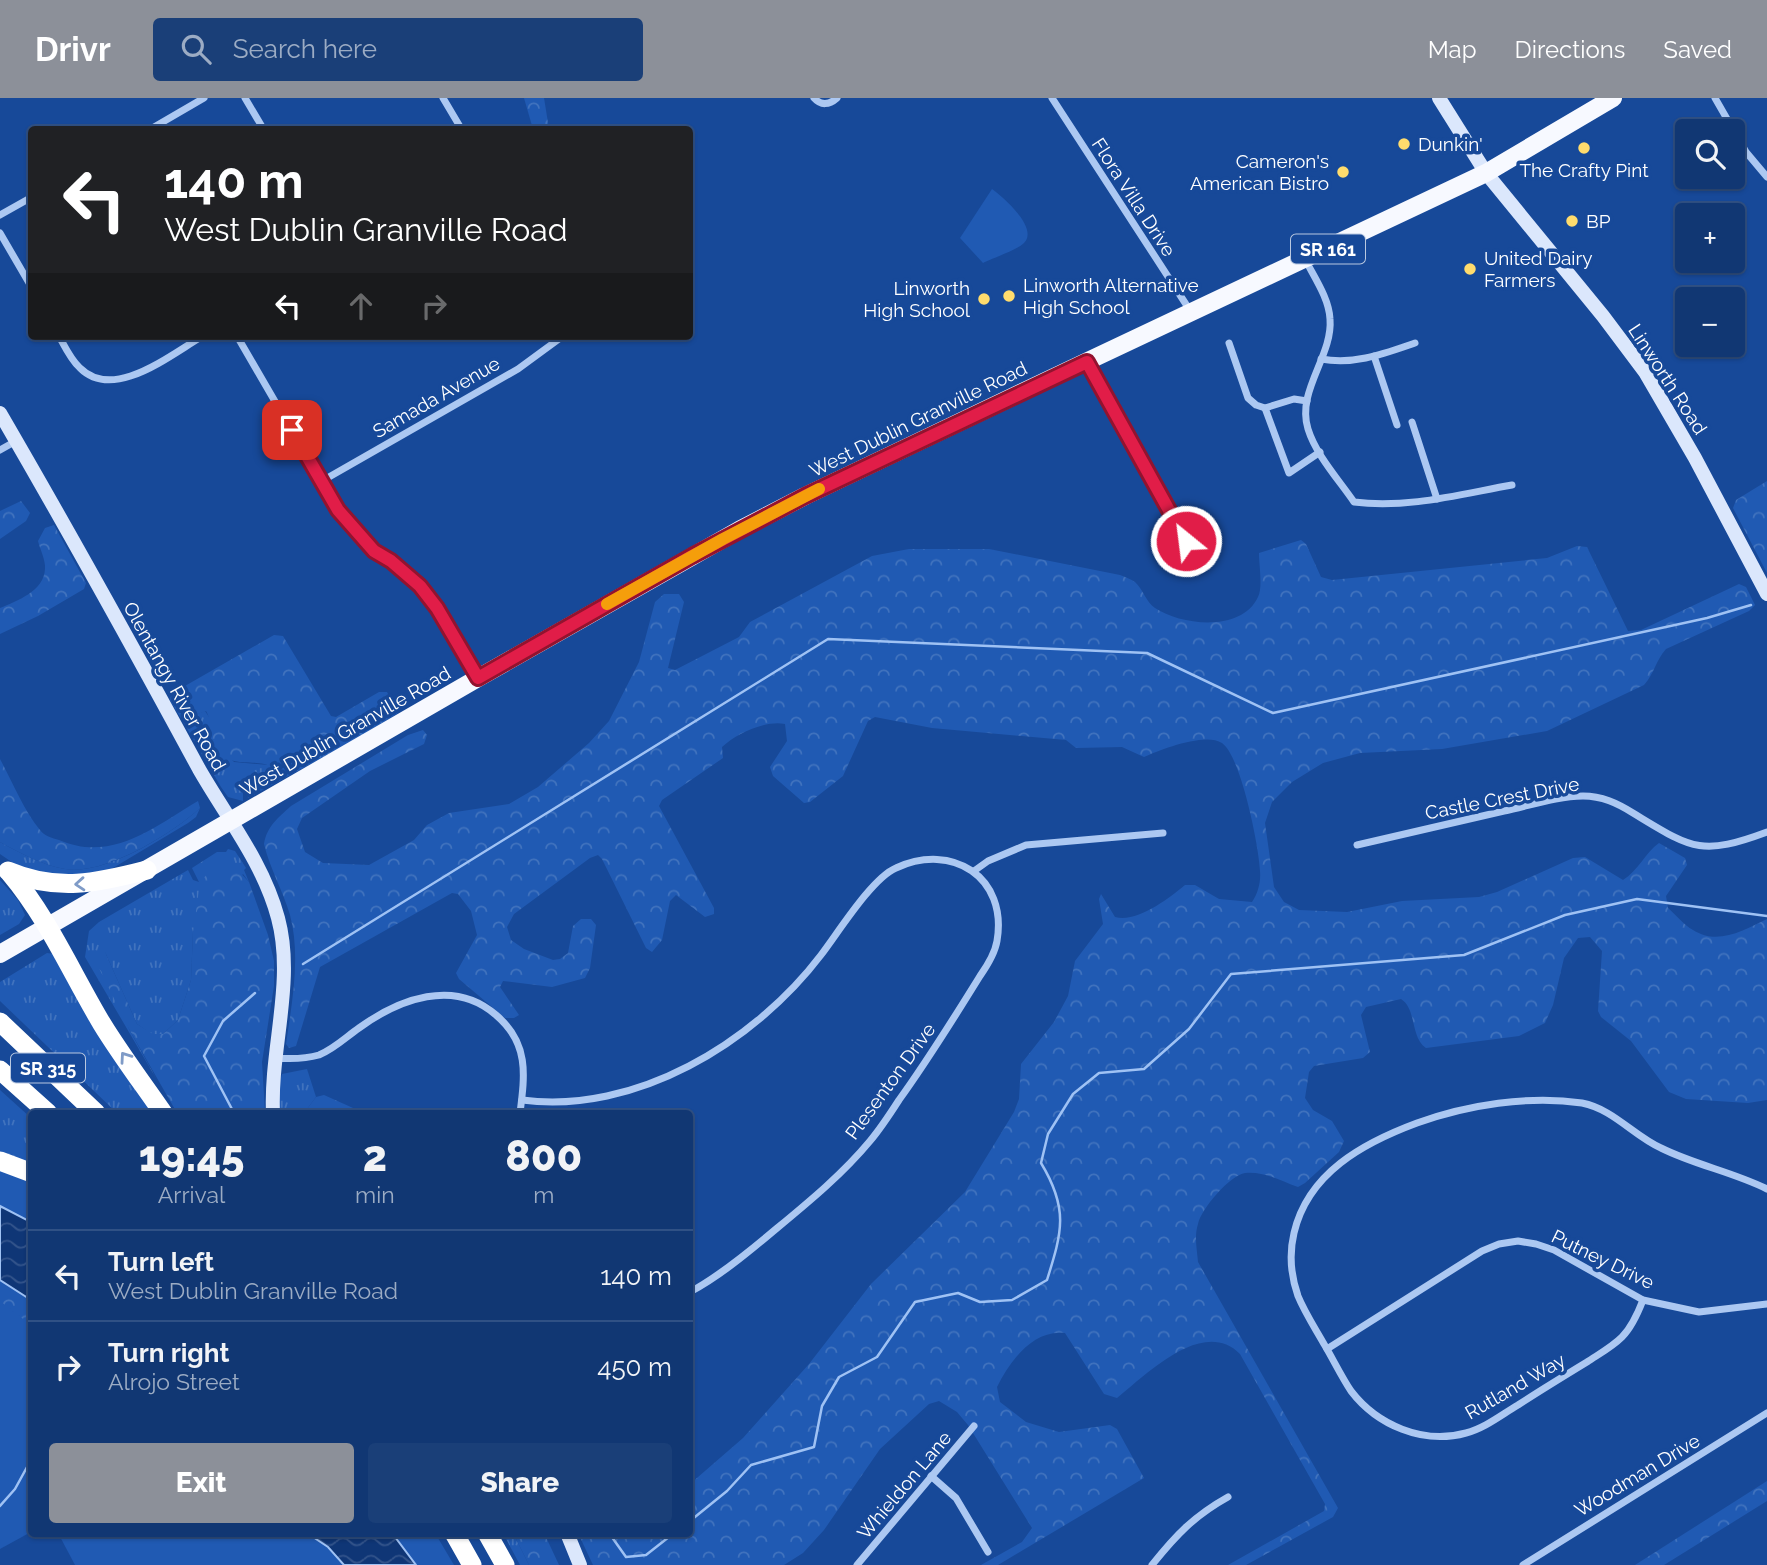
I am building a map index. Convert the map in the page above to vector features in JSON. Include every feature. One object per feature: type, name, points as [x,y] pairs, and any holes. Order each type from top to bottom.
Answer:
[{"type":"highway","points":[[5,870],[55,884],[69,885],[94,883],[147,870]]},
{"type":"highway","points":[[5,870],[23,888],[103,1026],[161,1110]]},
{"type":"highway","name":"SR 315","points":[[0,1022],[93,1110]]},
{"type":"highway","name":"SR 315","points":[[0,1070],[45,1110]]},
{"type":"highway","points":[[0,1161],[28,1172]]},
{"type":"highway","points":[[456,1537],[472,1565]]},
{"type":"highway","points":[[489,1537],[505,1565]]},
{"type":"main road","name":"Linworth Road","points":[[1439,98],[1486,173],[1584,292],[1645,372],[1695,458],[1767,594]]},
{"type":"main road","name":"West Dublin Granville Road","points":[[0,954],[699,552],[805,496],[1486,173],[1614,98]]},
{"type":"main road","name":"Olentangy River Road","points":[[0,412],[230,822],[250,850],[268,890],[279,920],[284,984],[272,1090],[273,1110]]},
{"type":"main road","points":[[569,1537],[580,1565]]},
{"type":"street","points":[[156,126],[204,98]]},
{"type":"street","points":[[245,98],[262,126]]},
{"type":"street","points":[[443,98],[459,126]]},
{"type":"street","points":[[814,98],[825,104],[837,98]]},
{"type":"street","name":"Flora Villa Drive","points":[[1052,98],[1191,312]]},
{"type":"street","points":[[1715,98],[1746,152],[1767,177]]},
{"type":"street","points":[[0,215],[28,199]]},
{"type":"street","points":[[0,233],[28,281]]},
{"type":"street","points":[[1305,259],[1326,301],[1331,320],[1307,401],[1307,428],[1354,502],[1368,504],[1437,499],[1512,485]]},
{"type":"street","points":[[62,340],[78,366],[100,380],[116,381],[132,376],[196,340]]},
{"type":"street","points":[[239,340],[338,510],[374,551],[391,561],[420,586],[437,608],[478,678]]},
{"type":"street","name":"Samada Avenue","points":[[322,481],[518,369],[558,340]]},
{"type":"street","points":[[1229,343],[1248,398],[1256,405],[1265,408],[1294,399],[1307,401]]},
{"type":"street","points":[[1321,359],[1348,362],[1415,343]]},
{"type":"street","points":[[1374,356],[1397,425]]},
{"type":"street","points":[[1087,362],[1186,541]]},
{"type":"street","points":[[1265,408],[1289,473],[1320,452]]},
{"type":"street","points":[[1412,422],[1437,499]]},
{"type":"street","points":[[0,450],[16,441]]},
{"type":"street","name":"Castle Crest Drive","points":[[1357,845],[1544,802],[1582,796],[1616,803],[1663,833],[1694,845],[1718,846],[1737,843],[1767,832]]},
{"type":"street","points":[[522,1100],[573,1101],[612,1094],[657,1080],[699,1060],[740,1034],[775,1006],[820,956],[870,890],[892,869],[920,858],[948,860],[974,870],[1026,845],[1163,832]]},
{"type":"street","name":"Plesenton Drive","points":[[693,1290],[761,1242],[829,1184],[871,1140],[922,1068],[988,964],[997,943],[999,919],[992,896],[974,870]]},
{"type":"street","points":[[276,1058],[318,1055],[380,1014],[423,996],[445,994],[471,999],[491,1010],[508,1025],[521,1047],[524,1075],[520,1110]]},
{"type":"street","name":"Rutland Way","points":[[1643,1300],[1637,1316],[1623,1337],[1483,1426],[1465,1433],[1424,1435],[1388,1424],[1374,1415],[1352,1391],[1304,1310],[1293,1277],[1292,1242],[1302,1206],[1321,1179],[1338,1163],[1404,1128],[1430,1119],[1466,1109],[1518,1101],[1582,1103],[1611,1115],[1659,1148],[1767,1189]]},
{"type":"street","name":"Putney Drive","points":[[1327,1349],[1482,1251],[1499,1244],[1518,1241],[1554,1250],[1643,1300],[1699,1312],[1767,1304]]},
{"type":"street","name":"Woodman Drive","points":[[1523,1565],[1767,1413]]},
{"type":"street","name":"Whieldon Lane","points":[[858,1565],[974,1426]]},
{"type":"street","points":[[931,1476],[956,1498],[988,1552]]},
{"type":"street","points":[[1152,1565],[1201,1512],[1228,1497]]},
{"type":"green space","points":[[524,98],[544,98],[549,126],[532,126]]},
{"type":"green space","points":[[992,189],[1018,213],[1027,229],[1027,237],[1021,246],[983,263],[960,238]]},
{"type":"green space","points":[[1767,481],[1767,573],[1733,508],[1736,500]]},
{"type":"green space","points":[[21,501],[30,513],[26,521],[0,539],[0,511]]},
{"type":"green space","points":[[54,525],[86,583],[84,589],[0,634],[0,608],[35,589],[43,577],[45,562],[38,541],[45,528]]},
{"type":"green space","points":[[1301,540],[1306,544],[1321,577],[1332,580],[1547,558],[1577,546],[1587,547],[1628,631],[1641,630],[1739,584],[1746,587],[1755,605],[1749,611],[1666,649],[1644,685],[1547,731],[1442,749],[1360,753],[1323,763],[1292,782],[1272,802],[1265,823],[1274,887],[1284,902],[1299,910],[1347,912],[1402,901],[1479,897],[1497,892],[1573,858],[1585,857],[1623,880],[1659,843],[1685,858],[1687,865],[1666,896],[1668,908],[1690,928],[1712,937],[1731,935],[1767,919],[1767,1100],[1748,1103],[1686,1099],[1669,1092],[1631,1041],[1601,1017],[1598,1011],[1602,951],[1590,937],[1578,938],[1564,958],[1553,1005],[1545,1023],[1519,1036],[1426,1048],[1418,1037],[1409,1009],[1401,999],[1366,1007],[1361,1015],[1370,1052],[1363,1058],[1314,1066],[1309,1072],[1305,1098],[1313,1110],[1332,1121],[1344,1141],[1339,1152],[1298,1187],[1259,1174],[1239,1175],[1224,1186],[1210,1202],[1197,1229],[1198,1262],[1338,1508],[1333,1517],[1246,1565],[1228,1565],[1324,1511],[1325,1504],[1240,1354],[1225,1344],[1209,1342],[1193,1345],[1159,1364],[1117,1398],[1104,1394],[1065,1333],[1053,1333],[1033,1341],[1016,1357],[997,1387],[1000,1402],[1026,1422],[1059,1432],[1110,1425],[1117,1429],[1144,1478],[998,1565],[981,1565],[1022,1542],[1032,1528],[968,1425],[957,1412],[939,1401],[929,1404],[880,1449],[824,1530],[803,1553],[784,1565],[593,1565],[580,1537],[693,1537],[693,1481],[743,1438],[809,1364],[871,1284],[965,1192],[1014,1112],[1019,1099],[1021,1064],[1054,1022],[1068,996],[1075,961],[1103,924],[1099,899],[1101,894],[1115,917],[1124,918],[1152,908],[1185,885],[1195,885],[1219,899],[1252,902],[1259,883],[1259,859],[1253,823],[1236,765],[1222,743],[1214,740],[1183,743],[1144,757],[1122,747],[1076,748],[1066,740],[932,728],[875,717],[868,721],[843,776],[810,802],[804,803],[773,776],[770,767],[787,741],[785,724],[760,726],[728,742],[722,747],[723,758],[662,800],[659,806],[714,908],[714,914],[705,917],[676,895],[670,901],[662,940],[652,952],[646,948],[602,859],[598,855],[590,858],[514,914],[507,927],[511,940],[524,949],[553,960],[568,953],[573,926],[581,919],[591,919],[596,925],[590,968],[585,978],[552,987],[503,981],[500,987],[519,1015],[505,1018],[459,979],[456,973],[477,935],[471,911],[458,894],[452,893],[320,967],[296,1046],[289,1048],[286,1044],[295,947],[290,915],[264,844],[270,827],[291,806],[408,735],[423,730],[427,735],[424,744],[370,771],[302,818],[297,829],[305,852],[323,863],[369,865],[414,840],[427,825],[449,813],[509,804],[538,787],[589,743],[609,721],[639,662],[655,602],[664,594],[679,594],[684,602],[668,668],[675,670],[739,637],[750,622],[872,556],[909,549],[989,549],[1120,575],[1135,582],[1155,608],[1180,619],[1211,622],[1239,616],[1250,608],[1258,597],[1261,582],[1259,553]]},
{"type":"green space","points":[[274,635],[283,636],[331,716],[336,717],[379,692],[387,692],[398,713],[358,738],[325,740],[275,768],[266,764],[226,758],[212,742],[206,711],[182,720],[170,700],[171,694]]},
{"type":"green space","points":[[205,711],[211,720],[209,737],[234,762],[275,768],[243,788],[243,801],[228,797],[182,720]]},
{"type":"green space","points":[[358,738],[248,798],[247,793],[251,787],[332,739]]},
{"type":"green space","points":[[0,759],[23,805],[42,832],[51,838],[78,846],[115,845],[149,831],[198,801],[200,808],[155,841],[117,860],[81,869],[56,867],[0,842]]},
{"type":"green space","points":[[200,808],[196,817],[188,823],[103,874],[75,880],[22,869],[0,854],[0,842],[56,867],[81,869],[99,866],[155,841]]},
{"type":"green space","points":[[228,849],[235,851],[246,868],[244,870],[249,882],[243,874],[193,932],[191,980],[178,1020],[163,1034],[153,1035],[137,1024],[105,952],[129,1029],[157,1080],[85,957],[89,931],[99,922],[188,870],[193,880],[199,882],[192,868],[217,852],[226,852]]},
{"type":"green space","points":[[222,865],[235,867],[249,882],[268,935],[274,961],[274,986],[262,1062],[265,1110],[175,1110],[129,1029],[95,960],[98,950],[105,952],[137,1024],[153,1034],[163,1034],[178,1020],[191,980],[193,932],[200,883],[210,870]]},
{"type":"green space","points":[[0,880],[18,900],[25,915],[19,924],[0,935]]},
{"type":"green space","points":[[47,953],[54,954],[150,1110],[114,1110],[0,1001],[0,982]]},
{"type":"green space","points":[[307,1069],[316,1097],[306,1110],[279,1110],[282,1074]]},
{"type":"green space","points":[[0,1090],[28,1115],[28,1168],[0,1157]]},
{"type":"green space","points":[[324,1095],[358,1110],[306,1110],[316,1097]]},
{"type":"green space","points":[[0,1170],[28,1182],[28,1220],[0,1206]]},
{"type":"green space","points":[[0,1280],[28,1298],[28,1334],[0,1316]]},
{"type":"green space","points":[[0,1301],[28,1323],[28,1534],[0,1549]]},
{"type":"green space","points":[[1767,1481],[1767,1501],[1664,1565],[1635,1565]]},
{"type":"green space","points":[[60,1537],[313,1537],[328,1547],[344,1565],[75,1565]]},
{"type":"green space","points":[[395,1537],[437,1537],[454,1565],[416,1565]]},
{"type":"green space","points":[[505,1537],[515,1537],[529,1565],[520,1565]]},
{"type":"green space","points":[[515,1537],[546,1537],[559,1565],[529,1565]]},
{"type":"water","points":[[0,1206],[28,1220],[28,1298],[0,1280]]},
{"type":"water","points":[[313,1537],[395,1537],[416,1565],[344,1565],[328,1547]]},
{"type":"waterway","points":[[303,964],[828,639],[1147,653],[1273,713],[1707,618],[1751,605]]},
{"type":"waterway","points":[[693,1519],[727,1491],[751,1465],[814,1447],[822,1406],[839,1377],[877,1357],[915,1302],[958,1293],[980,1302],[1012,1300],[1047,1280],[1060,1221],[1056,1194],[1041,1163],[1048,1134],[1073,1094],[1099,1073],[1144,1069],[1189,1029],[1231,974],[1464,955],[1565,915],[1637,899],[1767,916]]},
{"type":"waterway","points":[[232,1110],[204,1056],[223,1021],[255,993]]},
{"type":"waterway","points":[[0,1506],[15,1489],[28,1465]]},
{"type":"waterway","points":[[612,1537],[626,1557],[646,1555],[669,1537]]},
{"type":"slow traffic","points":[[607,604],[819,489]]},
{"type":"place","name":"Dunkin'","points":[[1404,144]]},
{"type":"place","name":"The Crafty Pint","points":[[1584,148]]},
{"type":"place","name":"Cameron's American Bistro","points":[[1343,172]]},
{"type":"place","name":"BP","points":[[1572,221]]},
{"type":"place","name":"United Dairy Farmers","points":[[1470,269]]},
{"type":"place","name":"Linworth Alternative High School","points":[[1009,296]]},
{"type":"place","name":"Linworth High School","points":[[984,299]]},
{"type":"route","points":[[292,430],[338,510],[374,551],[391,561],[420,586],[437,608],[478,678],[739,530],[1087,362],[1186,541]]}]
